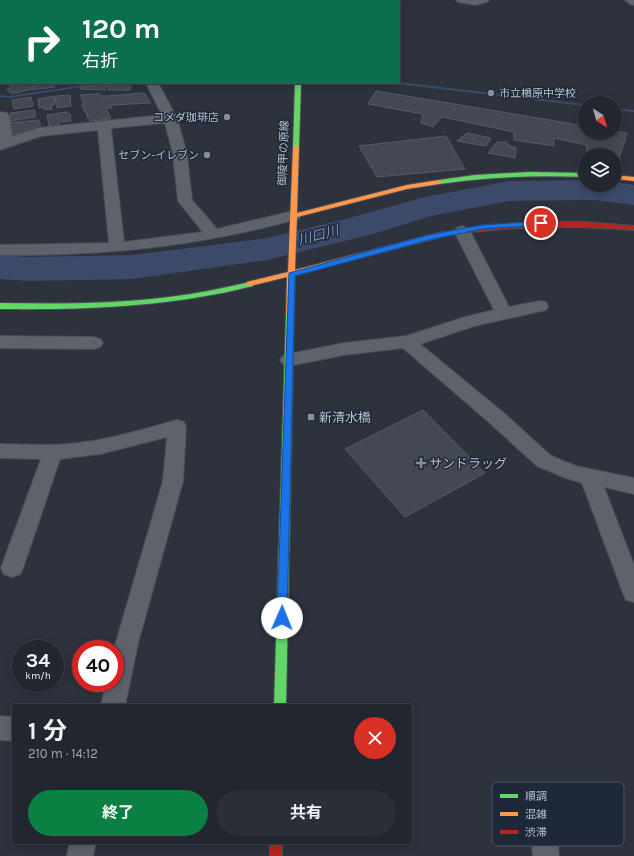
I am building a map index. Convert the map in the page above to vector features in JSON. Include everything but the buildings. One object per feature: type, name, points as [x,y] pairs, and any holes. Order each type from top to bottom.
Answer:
[{"type":"street","points":[[462,0],[475,2],[483,0]]},
{"type":"street","points":[[153,84],[170,118],[180,154],[185,201],[213,234]]},
{"type":"street","name":"御陵甲の原線","points":[[292,272],[298,84]]},
{"type":"street","points":[[0,116],[2,116],[3,145],[40,132],[170,118]]},
{"type":"street","points":[[104,125],[117,247]]},
{"type":"street","points":[[0,250],[52,250],[117,247],[213,234],[293,220],[415,186],[461,178],[534,173],[578,175]]},
{"type":"street","points":[[622,178],[634,179]]},
{"type":"street","points":[[0,306],[83,306],[149,302],[208,294],[428,238],[499,225],[554,223],[634,228]]},
{"type":"street","points":[[462,231],[504,314]]},
{"type":"street","points":[[280,704],[288,360],[292,272]]},
{"type":"street","points":[[288,360],[344,348],[407,342],[471,321],[540,306]]},
{"type":"street","points":[[0,342],[94,343]]},
{"type":"street","points":[[407,342],[498,419],[544,461],[573,473],[634,486]]},
{"type":"street","points":[[0,451],[70,452],[116,443],[177,427],[173,481],[127,643],[114,704]]},
{"type":"street","points":[[12,568],[53,452]]},
{"type":"street","points":[[590,477],[634,593]]},
{"type":"street","points":[[0,728],[12,729]]},
{"type":"street","points":[[80,856],[83,844]]},
{"type":"street","points":[[276,844],[276,856]]},
{"type":"street","points":[[545,846],[546,856]]},
{"type":"waterway","points":[[400,83],[578,104]]},
{"type":"waterway","points":[[0,96],[9,97],[98,84]]},
{"type":"waterway","points":[[622,110],[634,111]]},
{"type":"waterway","name":"川口川","points":[[0,267],[29,269],[133,267],[267,249],[360,226],[425,207],[509,191],[593,190],[634,195]]},
{"type":"traffic: fast","points":[[296,147],[298,84]]},
{"type":"traffic: fast","points":[[439,182],[475,177],[512,175],[578,175]]},
{"type":"traffic: fast","points":[[0,306],[78,306],[137,303],[169,300],[250,284]]},
{"type":"traffic: fast","points":[[280,704],[290,314]]},
{"type":"traffic: slow","points":[[290,314],[296,147]]},
{"type":"traffic: slow","points":[[622,178],[634,179]]},
{"type":"traffic: slow","points":[[293,216],[407,187],[439,182]]},
{"type":"traffic: slow","points":[[250,284],[438,235]]},
{"type":"traffic: jam","points":[[438,235],[487,227],[536,224],[634,228]]},
{"type":"traffic: jam","points":[[276,844],[276,856]]},
{"type":"place","name":"市立楢原中学校","points":[[491,93]]},
{"type":"place","name":"コメダ珈琲店","points":[[227,117]]},
{"type":"place","name":"セブン-イレブン","points":[[207,155]]},
{"type":"place","name":"新清水橋","points":[[311,417]]},
{"type":"place","name":"サンドラッグ","points":[[421,463]]},
{"type":"route","points":[[282,618],[288,360],[292,275],[428,238],[482,227],[541,223]]}]
